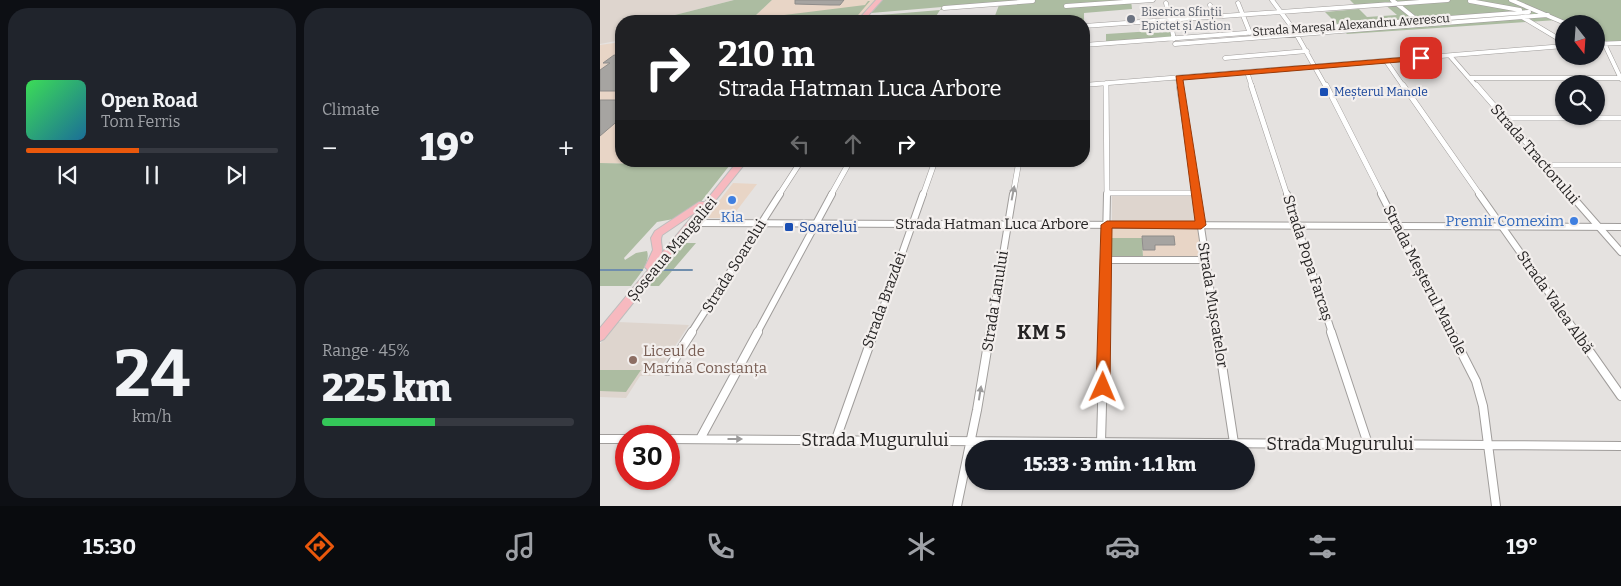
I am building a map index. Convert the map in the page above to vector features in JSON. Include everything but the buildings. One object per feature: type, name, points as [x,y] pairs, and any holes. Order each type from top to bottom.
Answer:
[{"type":"main road","points":[[861,15],[874,0]]},
{"type":"main road","points":[[865,15],[879,0]]},
{"type":"main road","name":"Șoseaua Mangaliei","points":[[600,328],[652,264],[658,250],[656,238],[661,230],[690,214],[707,200],[734,167]]},
{"type":"main road","name":"Șoseaua Mangaliei","points":[[600,336],[739,167]]},
{"type":"main road","points":[[670,226],[692,223]]},
{"type":"main road","points":[[656,238],[657,241],[664,242],[681,237]]},
{"type":"street","points":[[949,0],[944,8],[996,2],[1032,1]]},
{"type":"street","points":[[1066,6],[1153,0]]},
{"type":"street","name":"Strada Meșterul Manole","points":[[1272,0],[1316,66],[1476,381],[1484,406],[1496,506]]},
{"type":"street","points":[[1392,0],[1417,20]]},
{"type":"street","points":[[1090,26],[1448,0]]},
{"type":"street","points":[[1511,0],[1555,18]]},
{"type":"street","points":[[1470,1],[1551,16]]},
{"type":"street","points":[[1166,3],[1174,41]]},
{"type":"street","points":[[1238,3],[1250,33]]},
{"type":"street","points":[[1210,5],[1214,17]]},
{"type":"street","name":"Strada Mareșal Alexandru Averescu","points":[[1174,41],[1250,33],[1295,32],[1417,20],[1529,12]]},
{"type":"street","name":"Strada Mareșal Alexandru Averescu","points":[[1090,45],[1551,16]]},
{"type":"street","points":[[1521,17],[1555,37]]},
{"type":"street","points":[[1605,43],[1621,43]]},
{"type":"street","points":[[1469,78],[1621,78],[1605,45]]},
{"type":"street","points":[[1090,84],[1555,47]]},
{"type":"street","points":[[1225,58],[1306,51]]},
{"type":"street","name":"Strada Tractorului","points":[[1450,56],[1621,252]]},
{"type":"street","name":"Strada Valea Albă","points":[[1386,61],[1621,396]]},
{"type":"street","name":"Strada Popa Farcaș","points":[[1248,72],[1368,444]]},
{"type":"street","name":"Strada Mușcatelor","points":[[1178,78],[1234,440]]},
{"type":"street","points":[[1101,440],[1107,225],[1106,83]]},
{"type":"street","points":[[1504,118],[1621,118]]},
{"type":"street","points":[[1544,165],[1621,165]]},
{"type":"street","name":"Strada Soarelui","points":[[667,370],[797,167]]},
{"type":"street","points":[[700,439],[847,167]]},
{"type":"street","name":"Strada Brazdei","points":[[836,439],[933,167]]},
{"type":"street","name":"Strada Lanului","points":[[971,440],[1018,167]]},
{"type":"street","points":[[1107,193],[1196,193]]},
{"type":"street","name":"Strada Hatman Luca Arbore","points":[[692,223],[1621,227]]},
{"type":"street","points":[[1106,260],[1206,260]]},
{"type":"street","points":[[600,438],[615,439]]},
{"type":"street","name":"Strada Mugurului","points":[[680,439],[971,440]]},
{"type":"street","name":"Strada Mugurului","points":[[1255,443],[1621,446]]},
{"type":"street","name":"Strada Lanului","points":[[957,506],[965,468]]},
{"type":"shaded area","points":[[600,0],[734,0],[675,15],[615,15],[615,41],[600,44]]},
{"type":"shaded area","points":[[772,0],[882,0],[869,15],[756,15]]},
{"type":"shaded area","points":[[615,43],[615,163],[600,163],[600,45]]},
{"type":"shaded area","points":[[733,183],[757,184],[731,218],[706,218]]},
{"type":"shaded area","points":[[1194,195],[1198,222],[1112,221],[1112,196]]},
{"type":"shaded area","points":[[1110,228],[1199,228],[1204,258],[1143,257],[1142,238],[1110,238]]},
{"type":"shaded area","name":"Liceul de Marină Constanța","points":[[618,322],[689,325],[655,376],[640,376],[626,398],[600,397],[600,344]]},
{"type":"green space","points":[[734,0],[772,0],[756,15],[675,15]]},
{"type":"green space","points":[[882,0],[1131,0],[1132,9],[1084,13],[1084,15],[995,15],[999,5],[940,10],[942,7],[871,13]]},
{"type":"green space","points":[[1350,0],[1621,0],[1621,43],[1605,42],[1605,15],[1555,15],[1555,20],[1347,34],[1325,12],[1359,9],[1367,17],[1397,15],[1383,3],[1355,5]]},
{"type":"green space","points":[[870,1],[858,15],[784,15],[865,5]]},
{"type":"green space","points":[[940,10],[937,15],[880,15]]},
{"type":"green space","points":[[1153,31],[1153,33],[1171,32],[1172,39],[1106,43],[1106,34]]},
{"type":"green space","points":[[600,163],[615,163],[615,167],[728,167],[700,203],[679,218],[657,222],[624,258],[625,260],[636,253],[647,251],[646,265],[631,286],[600,286]]},
{"type":"green space","points":[[1110,238],[1142,238],[1143,257],[1110,257]]},
{"type":"green space","points":[[682,243],[696,243],[659,286],[647,286]]},
{"type":"green space","points":[[600,370],[641,370],[626,392],[600,391]]},
{"type":"waterway","points":[[600,270],[642,270]]},
{"type":"waterway","points":[[662,270],[692,270]]},
{"type":"place","name":"Biserica Sfinții Epictet și Astion","points":[[1131,19]]},
{"type":"place","name":"Meșterul Manole","points":[[1324,92]]},
{"type":"place","name":"Kia","points":[[732,200]]},
{"type":"place","name":"Premir Comexim","points":[[1574,221]]},
{"type":"place","name":"Soarelui","points":[[789,227]]},
{"type":"place","name":"Liceul de Marină Constanța","points":[[633,360]]},
{"type":"district","name":"KM 5","points":[[1042,332]]},
{"type":"route","points":[[1103,387],[1107,225],[1201,225],[1178,78],[1421,58]]}]
